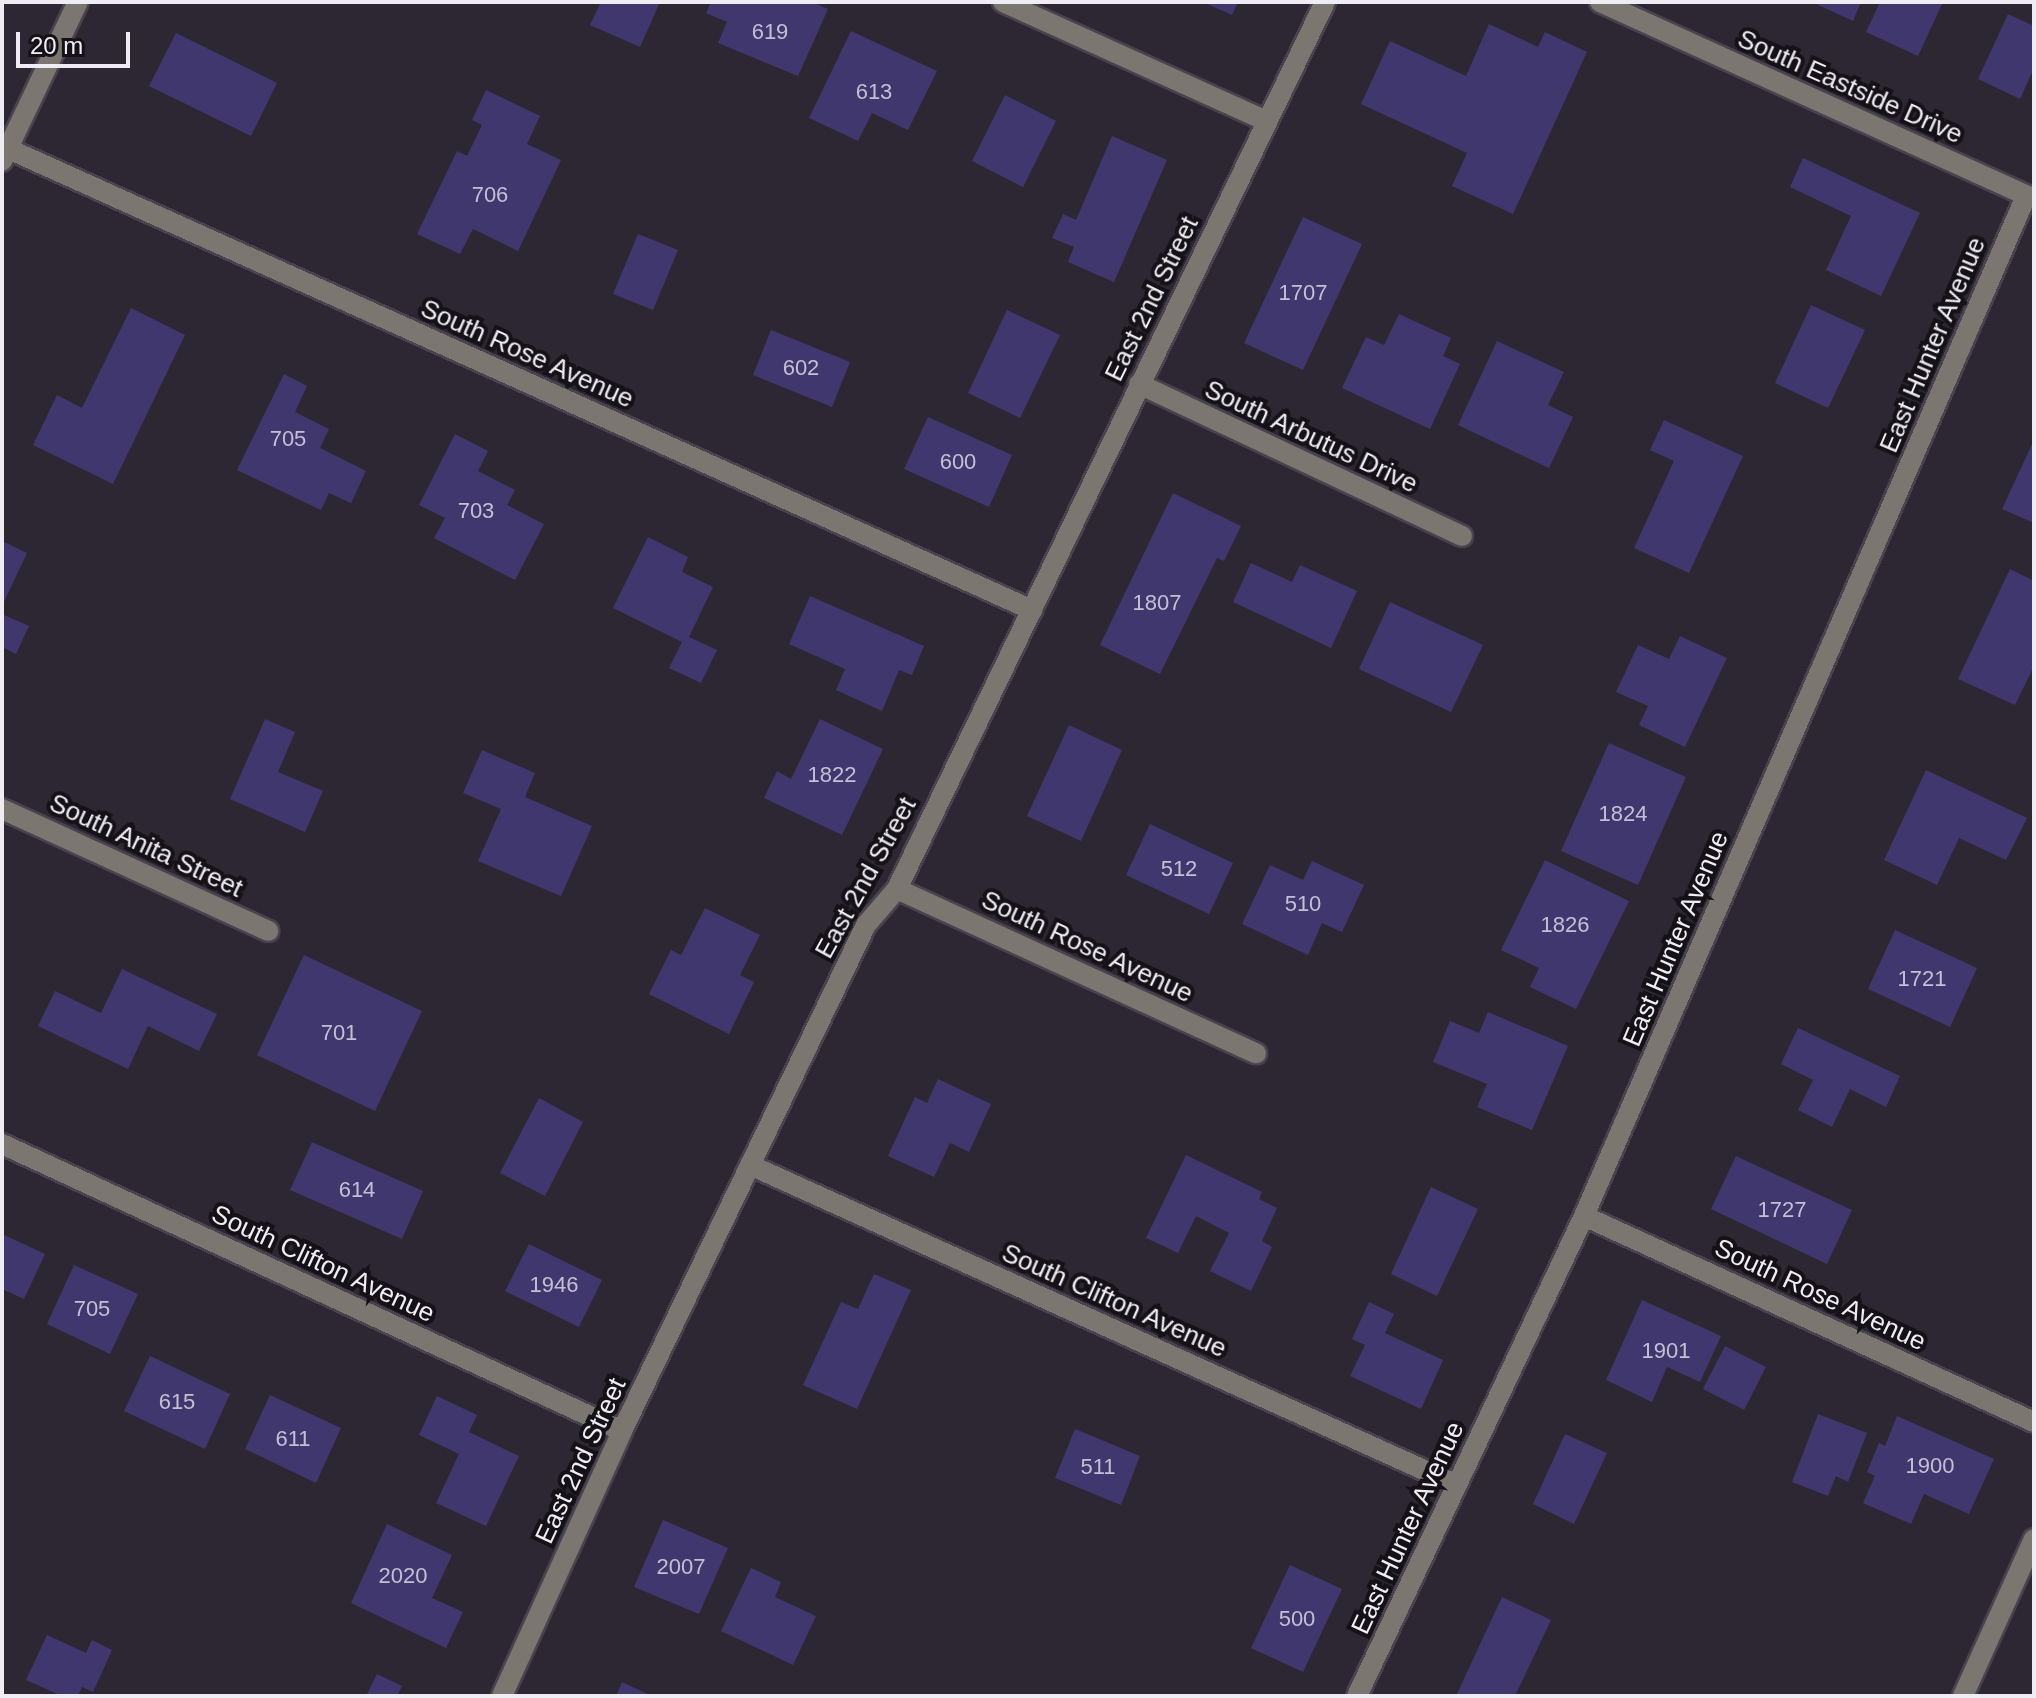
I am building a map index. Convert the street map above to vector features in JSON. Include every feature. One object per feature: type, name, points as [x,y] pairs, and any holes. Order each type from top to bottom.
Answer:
[{"type":"street","points":[[4,152],[78,2]]},
{"type":"street","points":[[1003,2],[1266,121]]},
{"type":"street","name":"East 2nd Street","points":[[502,1696],[622,1431],[866,925],[897,889],[1325,2]]},
{"type":"street","name":"South Eastside Drive","points":[[1600,2],[2030,198]]},
{"type":"street","name":"South Rose Avenue","points":[[4,152],[1032,610]]},
{"type":"street","name":"East Hunter Avenue","points":[[1357,1696],[1584,1216],[2030,198]]},
{"type":"street","name":"South Arbutus Drive","points":[[1139,384],[1462,536]]},
{"type":"street","name":"South Anita Street","points":[[2,809],[268,931]]},
{"type":"street","name":"South Rose Avenue","points":[[897,889],[1256,1053]]},
{"type":"street","name":"South Clifton Avenue","points":[[2,1144],[622,1431]]},
{"type":"street","name":"South Clifton Avenue","points":[[750,1165],[1457,1485]]},
{"type":"street","name":"South Rose Avenue","points":[[1584,1216],[2034,1422]]},
{"type":"street","points":[[1963,1696],[2034,1539]]},
{"type":"building","points":[[601,2],[660,2],[640,47],[590,25]]},
{"type":"building","points":[[711,2],[812,2],[828,9],[798,76],[718,43],[727,22],[706,13]]},
{"type":"building","points":[[1203,2],[1238,2],[1232,15]]},
{"type":"building","points":[[1812,2],[1861,2],[1853,21]]},
{"type":"building","points":[[1880,2],[1943,2],[1918,56],[1866,32]]},
{"type":"building","points":[[2008,14],[2034,26],[2034,68],[2020,99],[1978,79]]},
{"type":"building","points":[[1489,24],[1538,47],[1545,32],[1587,52],[1513,214],[1452,186],[1467,153],[1361,104],[1390,41],[1466,76]]},
{"type":"building","points":[[851,31],[937,71],[908,130],[872,113],[858,141],[809,118]]},
{"type":"building","points":[[176,33],[277,83],[251,136],[149,86]]},
{"type":"building","points":[[486,90],[540,116],[527,144],[561,160],[518,251],[473,229],[460,254],[417,234],[457,151],[467,156],[482,125],[472,120]]},
{"type":"building","points":[[1005,95],[1056,121],[1023,187],[972,161]]},
{"type":"building","points":[[1112,136],[1167,160],[1114,282],[1068,262],[1074,247],[1052,238],[1063,214],[1076,220]]},
{"type":"building","points":[[1803,158],[1920,213],[1881,296],[1826,270],[1851,216],[1790,187]]},
{"type":"building","points":[[1303,217],[1362,244],[1303,370],[1244,343]]},
{"type":"building","points":[[638,234],[678,250],[653,310],[613,294]]},
{"type":"building","points":[[1811,305],[1865,330],[1828,408],[1775,383]]},
{"type":"building","points":[[131,308],[185,335],[113,484],[33,445],[57,395],[82,408]]},
{"type":"building","points":[[1007,310],[1060,335],[1020,418],[968,393]]},
{"type":"building","points":[[1399,314],[1451,338],[1443,356],[1460,364],[1430,429],[1342,388],[1366,337],[1384,345]]},
{"type":"building","points":[[771,330],[850,362],[832,407],[753,375]]},
{"type":"building","points":[[1497,341],[1564,372],[1548,405],[1573,417],[1549,468],[1458,425]]},
{"type":"building","points":[[284,374],[307,386],[295,412],[329,429],[320,448],[366,471],[351,503],[329,493],[321,510],[237,470]]},
{"type":"building","points":[[928,417],[1012,455],[989,507],[904,469]]},
{"type":"building","points":[[1664,420],[1743,456],[1689,573],[1634,548],[1674,461],[1650,450]]},
{"type":"building","points":[[455,434],[488,451],[478,471],[515,490],[507,505],[544,524],[515,580],[434,538],[445,518],[419,505]]},
{"type":"building","points":[[2034,440],[2034,523],[2002,509]]},
{"type":"building","points":[[1173,493],[1241,526],[1224,561],[1217,558],[1160,674],[1100,645]]},
{"type":"building","points":[[648,537],[688,557],[682,572],[713,587],[689,637],[717,650],[701,683],[669,668],[682,642],[613,608]]},
{"type":"building","points":[[2,541],[27,553],[2,606]]},
{"type":"building","points":[[1251,563],[1292,582],[1300,565],[1357,591],[1331,648],[1233,602]]},
{"type":"building","points":[[2010,569],[2034,581],[2034,666],[2015,705],[1958,679]]},
{"type":"building","points":[[810,596],[924,646],[912,675],[899,670],[882,711],[836,690],[845,669],[789,644]]},
{"type":"building","points":[[1390,602],[1483,645],[1451,712],[1359,669]]},
{"type":"building","points":[[2,614],[29,626],[16,654],[2,647]]},
{"type":"building","points":[[1680,636],[1727,658],[1685,747],[1639,725],[1648,706],[1616,692],[1638,645],[1669,659]]},
{"type":"building","points":[[265,719],[295,732],[278,772],[323,791],[305,832],[230,799]]},
{"type":"building","points":[[820,719],[883,749],[842,835],[764,798],[777,771],[791,779]]},
{"type":"building","points":[[1069,725],[1122,750],[1081,841],[1027,816]]},
{"type":"building","points":[[1609,743],[1686,777],[1638,885],[1561,851]]},
{"type":"building","points":[[482,750],[535,773],[525,797],[592,826],[561,896],[478,861],[501,809],[463,793]]},
{"type":"building","points":[[1926,770],[2027,818],[2006,860],[1959,838],[1937,885],[1884,860]]},
{"type":"building","points":[[1150,824],[1233,863],[1209,914],[1126,875]]},
{"type":"building","points":[[1545,860],[1629,901],[1576,1009],[1530,987],[1539,968],[1501,950]]},
{"type":"building","points":[[1312,861],[1364,885],[1342,932],[1322,923],[1308,955],[1242,924],[1270,865],[1303,880]]},
{"type":"building","points":[[705,908],[760,935],[740,975],[754,982],[729,1034],[649,994],[671,950],[681,955]]},
{"type":"building","points":[[1895,930],[1977,968],[1950,1027],[1868,989]]},
{"type":"building","points":[[304,955],[422,1011],[375,1111],[257,1055]]},
{"type":"building","points":[[122,969],[217,1014],[199,1051],[148,1026],[128,1069],[38,1026],[55,991],[101,1013]]},
{"type":"building","points":[[1488,1012],[1568,1046],[1532,1130],[1477,1107],[1487,1084],[1433,1062],[1450,1021],[1479,1033]]},
{"type":"building","points":[[1798,1028],[1900,1076],[1886,1107],[1850,1089],[1832,1127],[1798,1110],[1813,1080],[1781,1064]]},
{"type":"building","points":[[938,1079],[991,1104],[969,1152],[950,1143],[934,1177],[888,1156],[915,1097],[927,1103]]},
{"type":"building","points":[[539,1098],[583,1122],[545,1196],[500,1173]]},
{"type":"building","points":[[312,1142],[423,1191],[402,1239],[290,1190]]},
{"type":"building","points":[[1186,1155],[1262,1192],[1259,1199],[1277,1208],[1262,1241],[1272,1247],[1251,1291],[1210,1271],[1229,1233],[1196,1216],[1178,1253],[1146,1238]]},
{"type":"building","points":[[1736,1156],[1852,1210],[1827,1264],[1711,1209]]},
{"type":"building","points":[[1431,1187],[1478,1209],[1437,1296],[1391,1274]]},
{"type":"building","points":[[2,1234],[45,1254],[24,1299],[2,1289]]},
{"type":"building","points":[[529,1244],[602,1280],[579,1327],[505,1291]]},
{"type":"building","points":[[74,1265],[138,1294],[110,1354],[47,1324]]},
{"type":"building","points":[[874,1274],[911,1290],[857,1409],[803,1385],[841,1302],[858,1309]]},
{"type":"building","points":[[1642,1300],[1721,1336],[1700,1382],[1667,1367],[1652,1402],[1606,1380]]},
{"type":"building","points":[[1369,1302],[1394,1314],[1385,1333],[1443,1360],[1421,1409],[1350,1376],[1365,1345],[1352,1339]]},
{"type":"building","points":[[1725,1346],[1766,1367],[1744,1410],[1703,1389]]},
{"type":"building","points":[[150,1356],[230,1394],[205,1449],[124,1411]]},
{"type":"building","points":[[270,1395],[341,1428],[316,1483],[245,1449]]},
{"type":"building","points":[[437,1396],[477,1415],[469,1432],[519,1456],[486,1526],[436,1503],[459,1454],[419,1435]]},
{"type":"building","points":[[1818,1414],[1867,1433],[1848,1482],[1836,1476],[1828,1496],[1792,1482]]},
{"type":"building","points":[[1897,1416],[1994,1459],[1969,1514],[1924,1494],[1911,1524],[1863,1503],[1875,1476],[1867,1472],[1879,1443],[1885,1446]]},
{"type":"building","points":[[1075,1429],[1140,1456],[1121,1505],[1055,1478]]},
{"type":"building","points":[[1565,1434],[1607,1453],[1574,1524],[1533,1504]]},
{"type":"building","points":[[663,1520],[728,1548],[699,1614],[634,1587]]},
{"type":"building","points":[[387,1524],[452,1555],[432,1598],[463,1612],[446,1648],[351,1603]]},
{"type":"building","points":[[1290,1565],[1342,1589],[1303,1672],[1251,1648]]},
{"type":"building","points":[[751,1568],[781,1582],[775,1597],[816,1616],[793,1665],[721,1631]]},
{"type":"building","points":[[1502,1597],[1551,1620],[1515,1696],[1456,1696]]},
{"type":"building","points":[[47,1635],[86,1653],[92,1640],[112,1650],[93,1692],[82,1687],[78,1696],[62,1696],[26,1680]]},
{"type":"building","points":[[377,1674],[402,1686],[397,1696],[366,1696]]},
{"type":"building","points":[[622,1682],[652,1696],[616,1696]]}]
